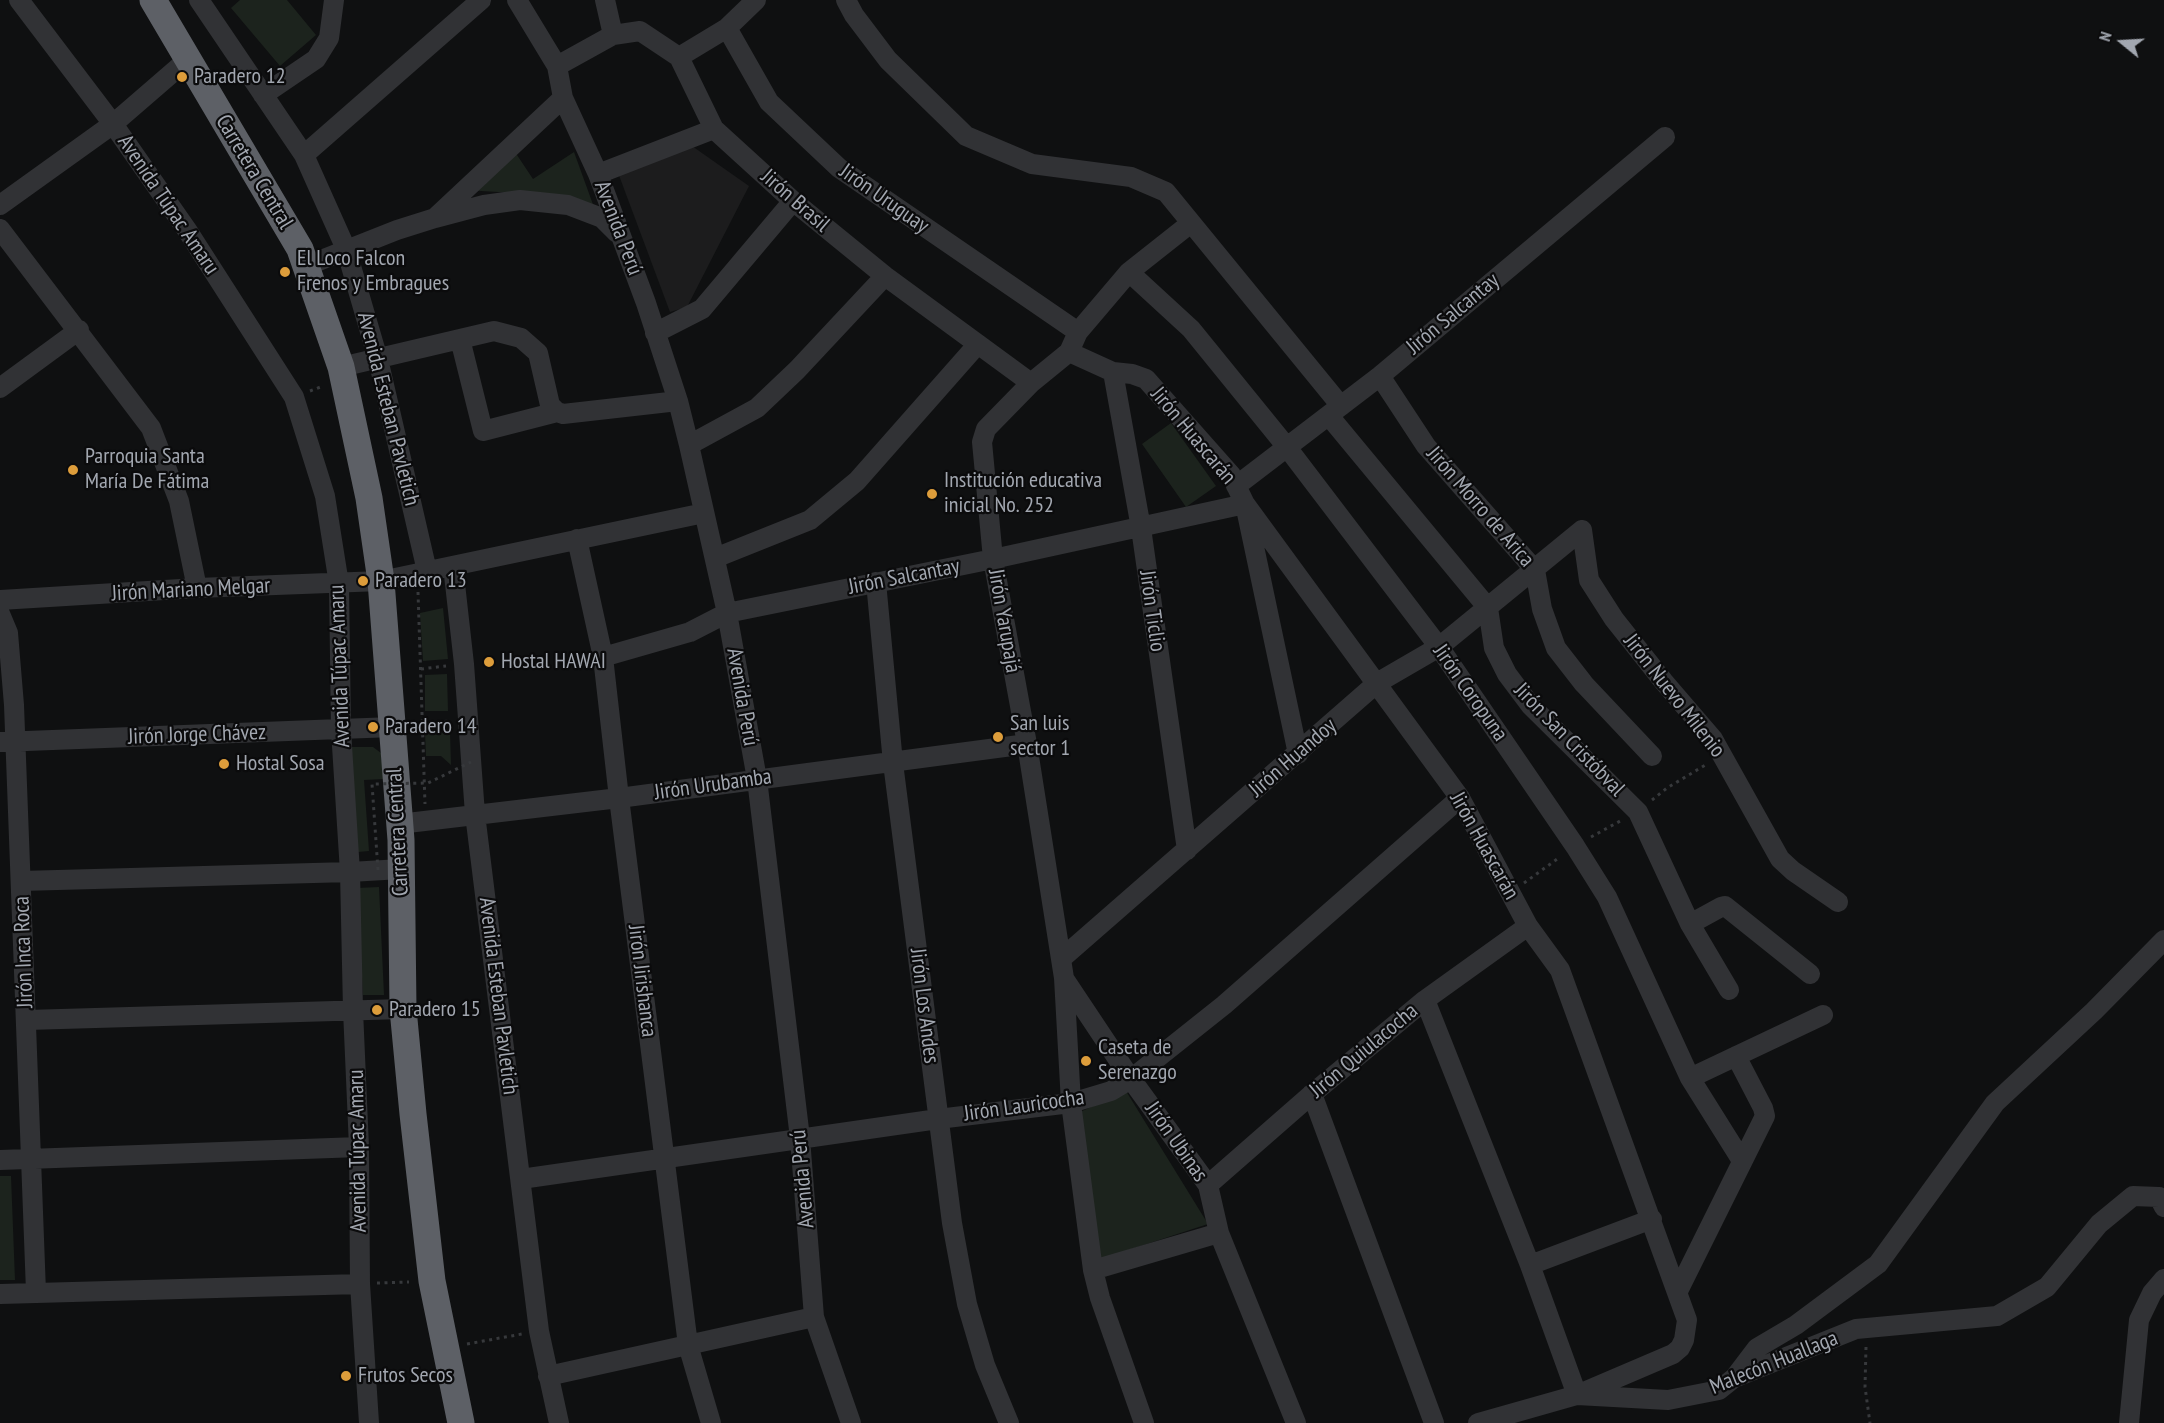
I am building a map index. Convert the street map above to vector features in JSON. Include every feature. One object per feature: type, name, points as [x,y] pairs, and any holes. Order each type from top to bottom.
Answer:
[{"type":"highway","name":"Carretera Central","points":[[155,1],[187,60],[300,249],[342,373],[369,498],[381,581],[393,728],[412,823],[389,869],[432,1281],[461,1423]]},
{"type":"street","name":"Avenida Túpac Amaru","points":[[19,0],[113,124],[187,230],[294,397],[326,496],[339,584],[341,730],[350,872],[359,1147],[360,1284],[369,1423]]},
{"type":"street","name":"Avenida Esteban Pavletich","points":[[200,0],[304,155],[346,249],[378,359],[423,572]]},
{"type":"street","points":[[263,95],[316,59],[330,38],[334,0]]},
{"type":"street","points":[[304,155],[481,0]]},
{"type":"street","name":"Avenida Perú","points":[[517,0],[557,66],[563,98],[598,174],[619,236],[646,303],[678,401],[689,445],[727,613],[757,779],[800,1138],[814,1317],[851,1423]]},
{"type":"street","points":[[557,66],[613,34],[605,0]]},
{"type":"street","points":[[679,57],[727,28],[756,0]]},
{"type":"street","points":[[846,0],[854,15],[888,60],[966,136],[1032,164],[1131,177],[1166,192],[1488,608]]},
{"type":"street","name":"Jirón Uruguay","points":[[727,28],[769,102],[839,168],[1078,332]]},
{"type":"street","name":"Jirón Brasil","points":[[613,34],[640,30],[679,57],[714,129],[793,201],[885,276],[1031,383]]},
{"type":"street","points":[[0,205],[113,124],[187,60]]},
{"type":"street","points":[[435,218],[563,98]]},
{"type":"street","points":[[598,174],[714,129]]},
{"type":"street","name":"Jirón Salcantay","points":[[1236,486],[1380,376],[1665,137]]},
{"type":"street","points":[[306,266],[346,249],[435,218],[484,205],[520,200],[568,205],[602,218],[619,236]]},
{"type":"street","points":[[655,333],[702,309],[793,201]]},
{"type":"street","name":"Jirón Yarupajá","points":[[1144,1423],[1100,1298],[1093,1270],[1071,1103],[1062,969],[1027,744],[993,559],[982,442],[986,429],[1031,383],[1069,352],[1078,332],[1129,272],[1191,224]]},
{"type":"street","points":[[0,229],[79,330],[151,428],[179,501],[197,588]]},
{"type":"street","name":"Jirón Coropuna","points":[[1129,272],[1191,328],[1286,446],[1439,647],[1575,846],[1607,897],[1690,1078],[1742,1161]]},
{"type":"street","points":[[689,445],[757,408],[797,370],[885,276]]},
{"type":"street","points":[[0,388],[79,330]]},
{"type":"street","points":[[342,373],[378,359],[494,331],[521,338],[538,353],[550,405],[557,412],[564,414],[678,401]]},
{"type":"street","points":[[460,339],[483,431],[557,412]]},
{"type":"street","points":[[715,558],[810,520],[857,481],[977,345]]},
{"type":"street","name":"Jirón Huascarán","points":[[1069,352],[1113,372],[1132,374],[1146,379],[1231,475],[1245,504],[1460,798],[1528,926],[1560,970],[1687,1320],[1687,1331],[1680,1348],[1673,1354],[1576,1395]]},
{"type":"street","name":"Jirón Ticlio","points":[[1113,372],[1141,528],[1187,850]]},
{"type":"street","name":"Jirón Morro de Arica","points":[[1380,376],[1426,446],[1535,570],[1542,609],[1556,648],[1584,684],[1652,756]]},
{"type":"street","points":[[1245,504],[1298,754]]},
{"type":"street","name":"Jirón Salcantay","points":[[603,657],[690,632],[727,613],[1141,528],[1245,504]]},
{"type":"street","name":"Jirón Mariano Melgar","points":[[0,600],[197,588],[381,581],[704,513]]},
{"type":"street","name":"Jirón Huandoy","points":[[1062,969],[1187,850],[1377,683],[1439,647],[1582,530]]},
{"type":"street","name":"Jirón Nuevo Milenio","points":[[1582,530],[1589,580],[1614,619],[1713,739],[1780,859],[1793,871],[1838,902]]},
{"type":"street","name":"Jirón Jirishanca","points":[[577,539],[603,657],[688,1345],[711,1423]]},
{"type":"street","name":"Avenida Esteban Pavletich","points":[[453,566],[464,664],[475,814],[539,1331],[559,1423]]},
{"type":"street","name":"Jirón Los Andes","points":[[876,582],[892,763],[952,1223],[967,1304],[985,1365],[1009,1423]]},
{"type":"street","name":"Jirón San Cristóbval","points":[[1488,608],[1494,648],[1507,674],[1531,706],[1638,812],[1690,924],[1729,990]]},
{"type":"street","name":"Jirón Inca Roca","points":[[0,614],[8,633],[14,705],[7,742],[21,880],[36,1293]]},
{"type":"street","name":"Jirón Jorge Chávez","points":[[7,742],[393,728]]},
{"type":"street","name":"Jirón Urubamba","points":[[412,823],[1027,744]]},
{"type":"street","name":"Jirón Lauricocha","points":[[521,1179],[800,1138],[1071,1103],[1111,1091],[1131,1079],[1224,1005],[1460,798]]},
{"type":"street","points":[[21,880],[350,872],[389,869]]},
{"type":"street","points":[[1690,924],[1725,906],[1810,974]]},
{"type":"street","name":"Jirón Quiulacocha","points":[[1208,1185],[1425,1000],[1528,926]]},
{"type":"street","points":[[1734,1378],[1757,1348],[1796,1325],[1878,1264],[1995,1103],[2094,1011],[2164,940]]},
{"type":"street","name":"Jirón Ubinas","points":[[1062,969],[1131,1079],[1208,1185],[1219,1233],[1296,1423]]},
{"type":"street","points":[[1425,1000],[1530,1265],[1576,1395]]},
{"type":"street","points":[[27,1020],[403,1009]]},
{"type":"street","points":[[1690,1078],[1823,1015]]},
{"type":"street","points":[[1678,1291],[1765,1116],[1736,1056]]},
{"type":"street","points":[[1312,1094],[1434,1423]]},
{"type":"street","points":[[0,1160],[359,1147]]},
{"type":"street","name":"Malecón Huallaga","points":[[1478,1423],[1576,1395],[1668,1400],[1719,1390],[1734,1378],[1856,1329],[1866,1330],[1997,1316],[2047,1287],[2099,1224],[2133,1196],[2159,1197],[2164,1207]]},
{"type":"street","points":[[1530,1265],[1652,1219]]},
{"type":"street","points":[[1093,1270],[1219,1233]]},
{"type":"street","points":[[2129,1423],[2139,1320],[2152,1293],[2164,1279]]},
{"type":"street","points":[[0,1294],[360,1284]]},
{"type":"street","points":[[549,1376],[814,1317]]},
{"type":"path","points":[[294,397],[342,373]]},
{"type":"path","points":[[412,823],[422,723],[423,572]]},
{"type":"path","points":[[421,669],[464,664]]},
{"type":"path","points":[[422,723],[468,720]]},
{"type":"path","points":[[1511,893],[1575,846],[1638,812],[1667,788],[1722,755]]},
{"type":"path","points":[[389,869],[372,783],[428,783],[471,762]]},
{"type":"path","points":[[360,1284],[432,1281]]},
{"type":"path","points":[[1866,1330],[1865,1387],[1870,1423]]},
{"type":"path","points":[[466,1344],[539,1331]]},
{"type":"shaded area","points":[[240,0],[287,0],[316,35],[280,66],[231,8]]},
{"type":"shaded area","points":[[682,139],[749,186],[687,307],[670,312],[617,170]]},
{"type":"shaded area","points":[[507,140],[533,179],[574,152],[595,210],[531,194],[465,190]]},
{"type":"shaded area","points":[[1171,423],[1216,486],[1186,507],[1142,444]]},
{"type":"shaded area","points":[[443,608],[448,659],[423,661],[420,613]]},
{"type":"shaded area","points":[[447,674],[448,711],[425,711],[425,675]]},
{"type":"shaded area","points":[[425,732],[450,732],[451,765],[441,756],[426,756]]},
{"type":"shaded area","points":[[351,747],[373,747],[381,753],[384,779],[364,780],[369,851],[358,852]]},
{"type":"shaded area","points":[[379,887],[384,995],[363,995],[357,888]]},
{"type":"shaded area","points":[[1126,1091],[1208,1224],[1101,1259],[1080,1112]]},
{"type":"shaded area","points":[[0,1176],[11,1176],[15,1280],[0,1280]]},
{"type":"place","name":"Paradero 12","points":[[182,77]]},
{"type":"place","name":"El Loco Falcon Frenos y Embragues","points":[[285,272]]},
{"type":"place","name":"Parroquia Santa María De Fátima","points":[[73,470]]},
{"type":"place","name":"Institución educativa inicial No. 252","points":[[932,494]]},
{"type":"place","name":"Paradero 13","points":[[363,581]]},
{"type":"place","name":"Hostal HAWAI","points":[[489,662]]},
{"type":"place","name":"Paradero 14","points":[[373,727]]},
{"type":"place","name":"San luis sector 1","points":[[998,737]]},
{"type":"place","name":"Hostal Sosa","points":[[224,764]]},
{"type":"place","name":"Paradero 15","points":[[377,1010]]},
{"type":"place","name":"Caseta de Serenazgo","points":[[1086,1061]]},
{"type":"place","name":"Frutos Secos","points":[[346,1376]]}]
